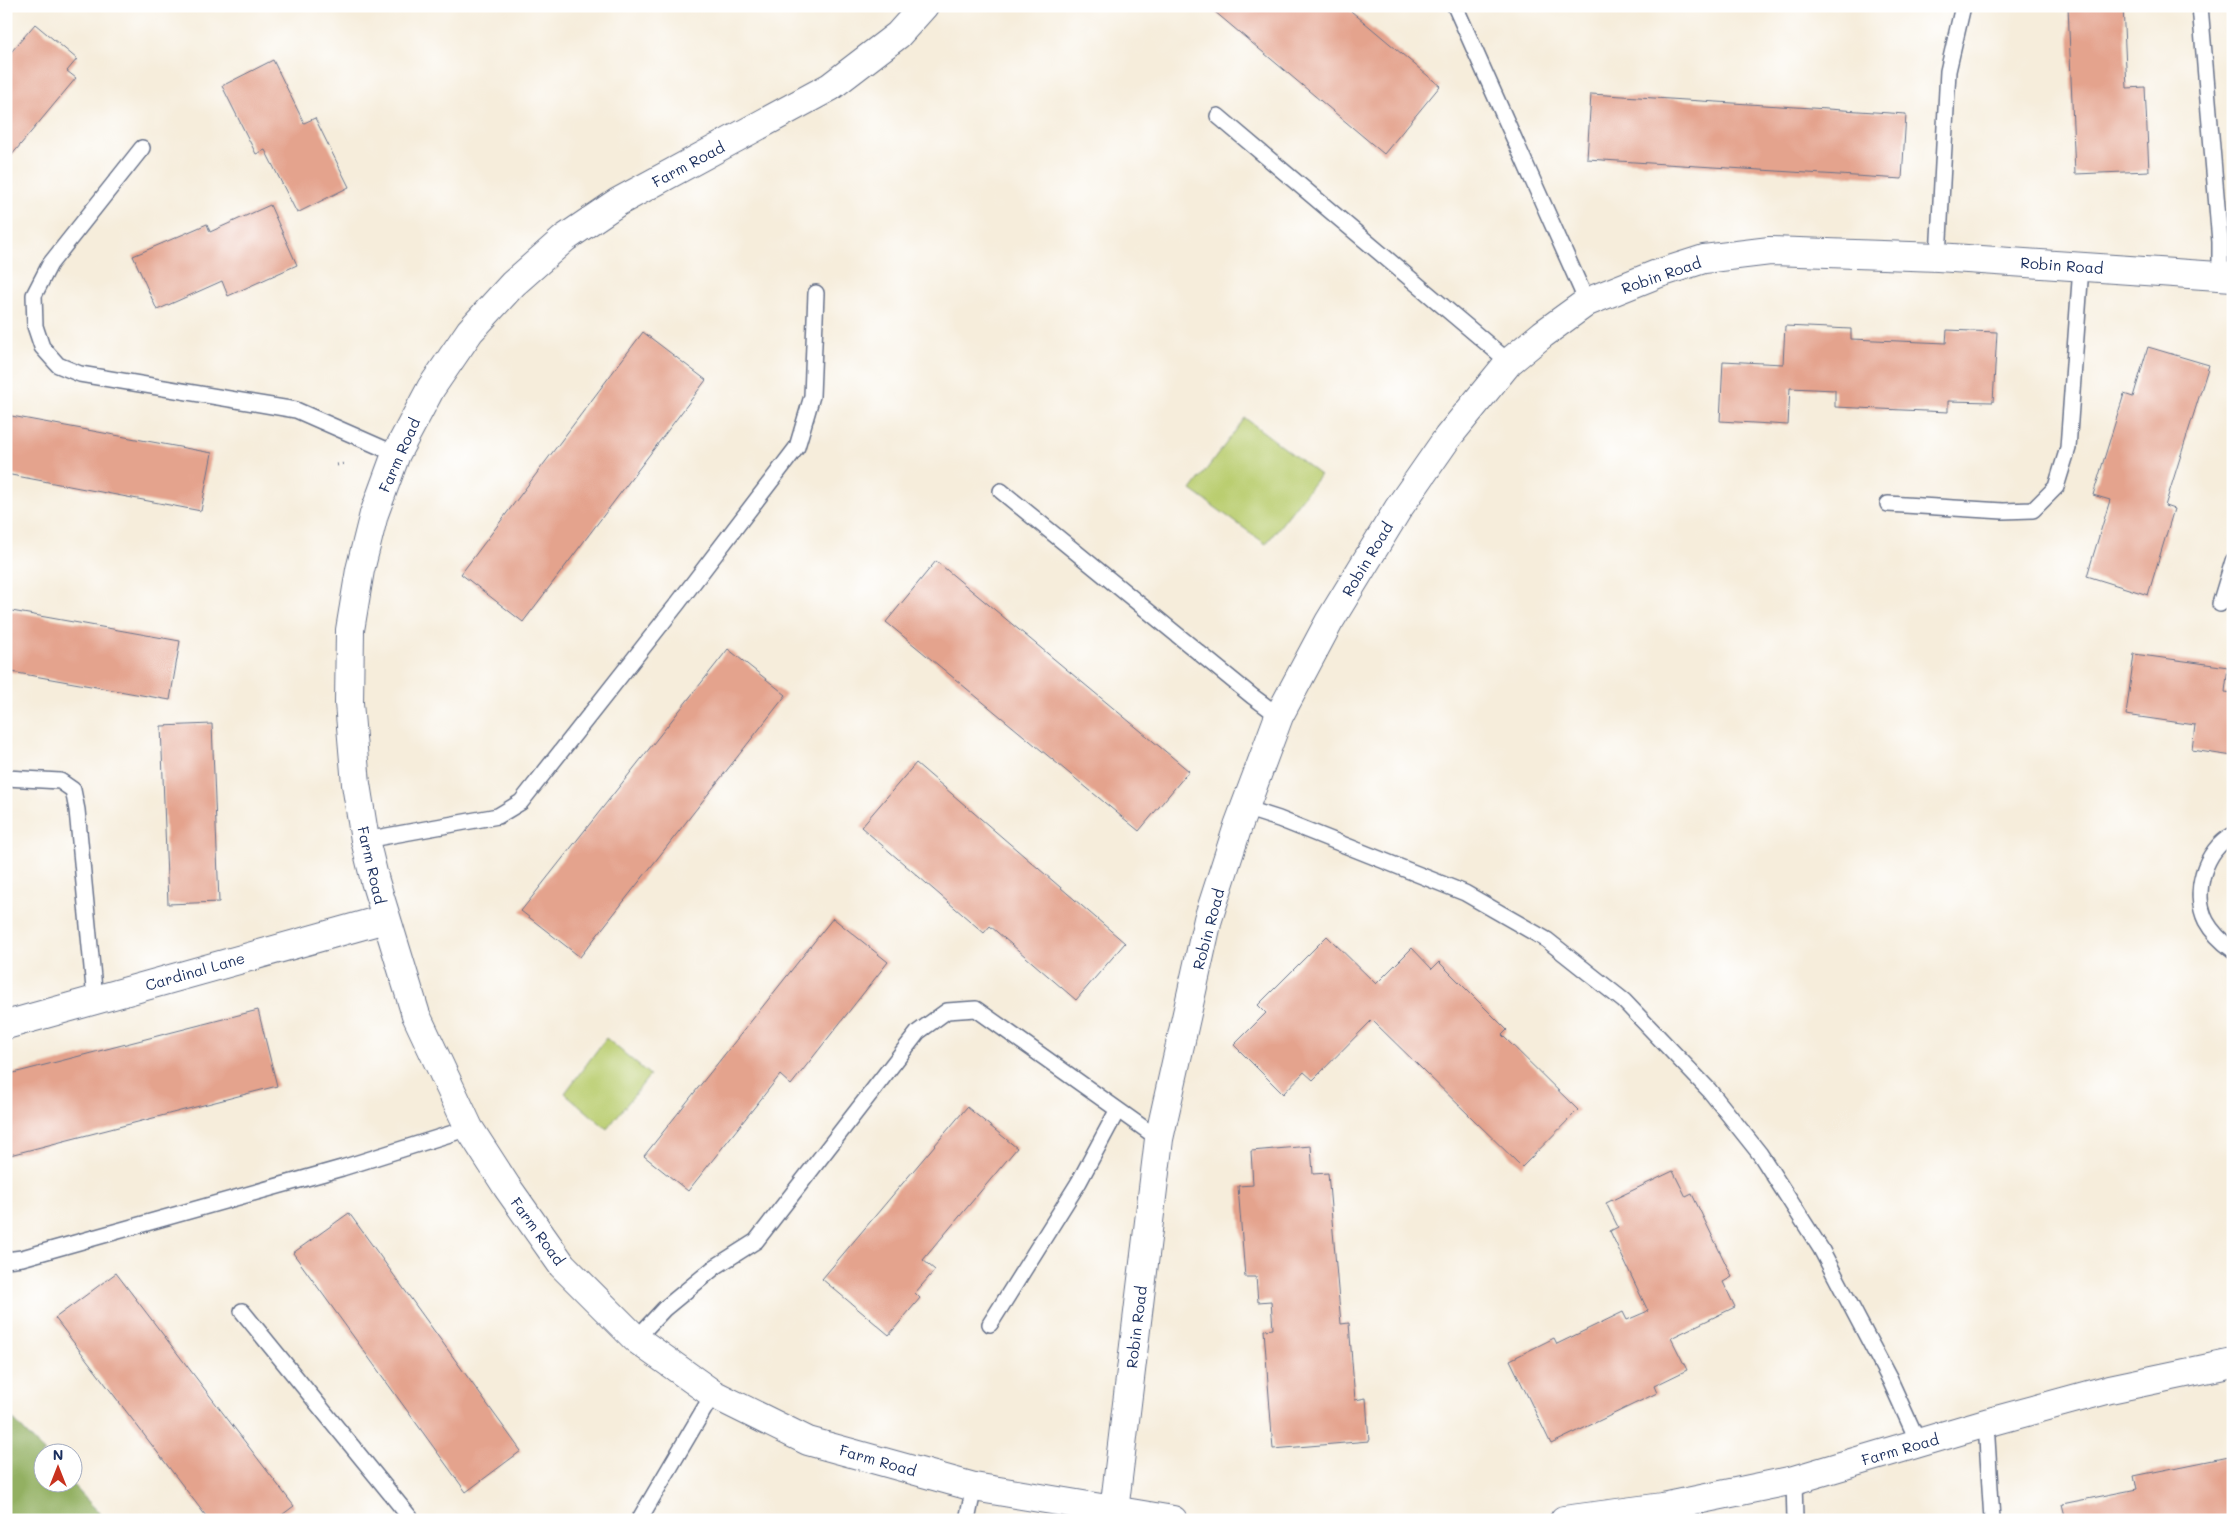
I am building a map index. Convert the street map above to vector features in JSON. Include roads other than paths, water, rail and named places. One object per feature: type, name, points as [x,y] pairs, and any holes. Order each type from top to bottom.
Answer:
[{"type":"street","name":"Farm Road","points":[[924,6],[898,35],[830,87],[618,202],[565,238],[512,284],[470,331],[430,388],[396,454],[374,514],[360,570],[350,630],[349,703],[356,784],[365,840],[385,919],[416,1015],[468,1128],[562,1264],[636,1340],[713,1394],[808,1441],[974,1487],[1173,1520]]},
{"type":"street","name":"Robin Road","points":[[1114,1511],[1159,1139],[1208,920],[1245,808],[1279,716],[1329,622],[1398,509],[1448,437],[1509,362],[1587,302],[1657,274],[1704,259],[1770,251],[1938,257],[2226,276]]},
{"type":"street","name":"Cardinal Lane","points":[[6,1025],[385,919]]},
{"type":"street","name":"Farm Road","points":[[1564,1520],[1663,1507],[1794,1480],[1986,1423],[2110,1389],[2233,1363]]},
{"type":"lane","points":[[1455,6],[1587,302]]},
{"type":"lane","points":[[1938,257],[1948,72],[1963,6]]},
{"type":"lane","points":[[2200,6],[2220,242],[2226,276]]},
{"type":"lane","points":[[1218,116],[1509,362]]},
{"type":"lane","points":[[142,148],[50,264],[34,295],[34,326],[42,347],[58,365],[80,374],[296,410],[396,454]]},
{"type":"lane","points":[[1888,504],[2003,511],[2033,510],[2056,486],[2068,448],[2081,267]]},
{"type":"lane","points":[[365,840],[498,816],[520,802],[678,603],[797,447],[812,396],[816,293]]},
{"type":"lane","points":[[1001,492],[1244,690],[1279,716]]},
{"type":"lane","points":[[2220,604],[2233,561]]},
{"type":"lane","points":[[6,778],[60,781],[72,790],[77,810],[95,999]]},
{"type":"lane","points":[[1245,808],[1279,819],[1465,893],[1547,940],[1624,1001],[1710,1090],[1760,1154],[1820,1249],[1890,1380],[1919,1444]]},
{"type":"lane","points":[[2233,835],[2227,838],[2211,855],[2202,876],[2200,899],[2206,920],[2218,938],[2233,950]]},
{"type":"lane","points":[[636,1340],[664,1309],[714,1267],[756,1241],[918,1032],[946,1011],[976,1009],[1159,1139]]},
{"type":"lane","points":[[990,1324],[1079,1182],[1117,1111]]},
{"type":"lane","points":[[6,1260],[22,1258],[332,1170],[468,1128]]},
{"type":"lane","points":[[242,1311],[412,1520]]},
{"type":"lane","points":[[639,1520],[713,1394]]},
{"type":"lane","points":[[1986,1423],[1992,1520]]},
{"type":"lane","points":[[1794,1480],[1795,1520]]},
{"type":"lane","points":[[967,1520],[974,1487]]}]
